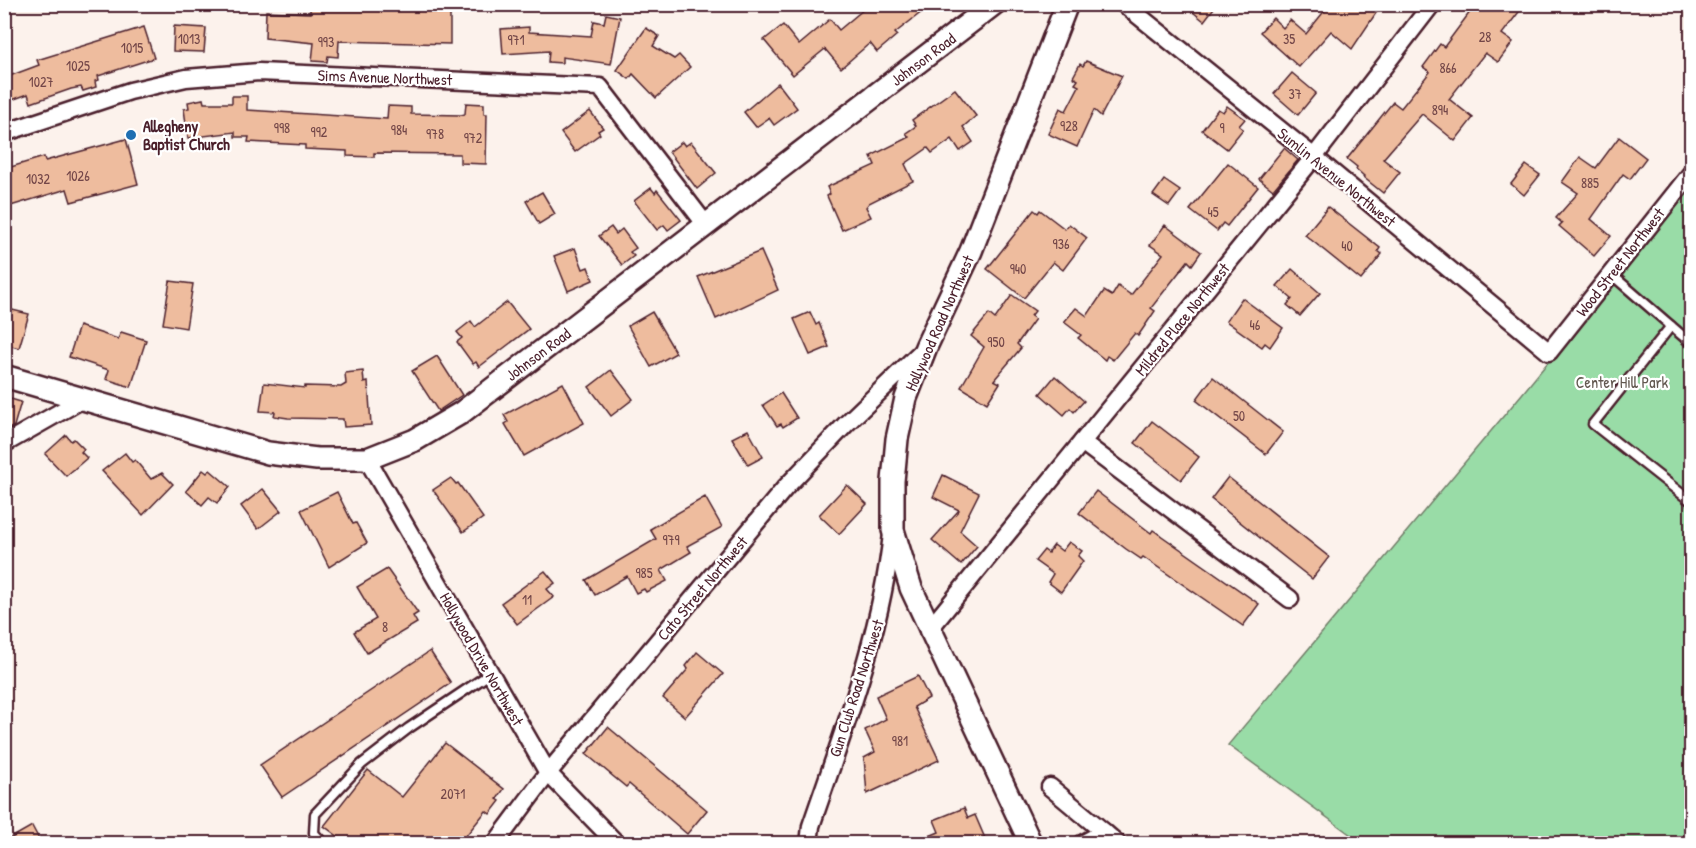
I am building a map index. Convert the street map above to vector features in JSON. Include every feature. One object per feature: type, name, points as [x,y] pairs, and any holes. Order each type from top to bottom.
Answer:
[{"type":"street","name":"Johnson Road","points":[[4,376],[268,453],[317,459],[367,459],[415,440],[461,413],[994,4]]},
{"type":"street","name":"Hollywood Road Northwest","points":[[1031,843],[928,631],[910,588],[893,530],[897,439],[906,398],[926,347],[971,251],[1067,4]]},
{"type":"street","name":"Sumlin Avenue Northwest","points":[[1124,4],[1314,157],[1549,352]]},
{"type":"street","name":"Mildred Place Northwest","points":[[928,631],[1314,157],[1432,4]]},
{"type":"street","name":"Sims Avenue Northwest","points":[[4,133],[141,88],[186,78],[259,72],[600,87],[706,225]]},
{"type":"street","name":"Wood Street Northwest","points":[[1549,352],[1692,172]]},
{"type":"street","name":"Cato Street Northwest","points":[[495,843],[548,773],[786,488],[846,424],[926,347]]},
{"type":"street","points":[[4,444],[83,399]]},
{"type":"street","points":[[1082,442],[1290,599]]},
{"type":"street","name":"Hollywood Drive Northwest","points":[[367,459],[548,773],[617,843]]},
{"type":"street","name":"Gun Club Road Northwest","points":[[809,843],[811,826],[873,641],[887,584],[893,530]]},
{"type":"street","points":[[1050,787],[1118,843]]},
{"type":"street","points":[[1083,843],[1104,832]]},
{"type":"lane","points":[[1611,274],[1692,344]]},
{"type":"lane","points":[[1671,326],[1593,424],[1692,502]]},
{"type":"lane","points":[[324,843],[314,833],[315,814],[362,764],[409,728],[491,673]]},
{"type":"green space","name":"Center Hill Park","points":[[1691,187],[1691,843],[1362,843],[1228,745],[1522,394]]},
{"type":"building","points":[[310,4],[450,6],[450,44],[339,41],[338,57],[328,56],[327,62],[312,61],[314,43],[265,38],[266,11],[310,13]]},
{"type":"building","points":[[870,4],[932,4],[895,33],[897,35],[877,52],[870,43],[841,68],[825,49],[793,75],[764,40],[783,25],[799,45],[830,19],[839,30]]},
{"type":"building","points":[[1183,4],[1217,4],[1204,21]]},
{"type":"building","points":[[1330,4],[1382,4],[1352,49],[1331,31],[1299,67],[1260,32],[1273,18],[1283,28],[1290,20],[1306,34]]},
{"type":"building","points":[[1476,4],[1525,4],[1502,34],[1513,42],[1498,62],[1485,53],[1449,99],[1473,118],[1455,141],[1422,114],[1383,159],[1400,172],[1383,193],[1363,177],[1356,169],[1357,167],[1347,159],[1393,102],[1401,108],[1430,72],[1423,67],[1440,44],[1444,47]]},
{"type":"building","points":[[606,14],[620,17],[611,64],[562,57],[562,63],[548,62],[549,51],[503,54],[501,29],[529,27],[529,32],[591,36],[594,21],[604,23]]},
{"type":"building","points":[[174,26],[206,28],[204,52],[173,51]]},
{"type":"building","points":[[144,27],[154,58],[98,76],[99,80],[95,81],[96,87],[83,91],[81,87],[71,89],[31,103],[28,94],[4,103],[4,78],[39,65],[37,60]]},
{"type":"building","points":[[646,28],[659,36],[653,46],[674,59],[679,55],[690,67],[656,98],[633,74],[629,79],[617,70]]},
{"type":"building","points":[[1086,61],[1122,76],[1101,116],[1094,110],[1077,147],[1048,134],[1060,108],[1066,111],[1079,86],[1075,84],[1078,80],[1073,77],[1080,64],[1083,66]]},
{"type":"building","points":[[1292,73],[1316,93],[1298,115],[1274,94]]},
{"type":"building","points":[[778,83],[797,108],[774,125],[769,118],[756,127],[744,112]]},
{"type":"building","points":[[955,89],[976,116],[963,127],[973,142],[960,151],[952,139],[932,153],[928,148],[905,164],[913,181],[869,203],[866,207],[871,217],[842,230],[827,196],[830,194],[827,187],[875,165],[871,156],[909,137],[906,133],[916,126],[912,120]]},
{"type":"building","points":[[232,96],[247,96],[247,110],[387,119],[388,106],[411,107],[411,114],[461,115],[465,114],[466,103],[484,104],[484,114],[487,114],[486,164],[460,163],[460,154],[374,153],[374,157],[347,156],[347,151],[305,149],[305,145],[248,142],[249,137],[235,137],[235,132],[188,138],[184,109],[189,108],[188,102],[203,99],[204,103],[232,103]]},
{"type":"building","points":[[1227,106],[1245,119],[1239,126],[1243,129],[1227,149],[1202,130],[1218,109],[1223,112]]},
{"type":"building","points":[[590,111],[603,128],[598,131],[600,134],[575,152],[561,133]]},
{"type":"building","points":[[1619,137],[1646,158],[1630,179],[1623,174],[1591,219],[1611,236],[1594,256],[1559,226],[1562,223],[1556,218],[1578,193],[1562,182],[1580,157],[1596,168]]},
{"type":"building","points":[[126,139],[138,184],[71,202],[67,189],[4,208],[4,169],[44,157],[45,161]]},
{"type":"building","points":[[682,142],[685,146],[691,142],[716,173],[697,189],[669,152]]},
{"type":"building","points":[[1284,148],[1298,160],[1273,190],[1259,179]]},
{"type":"building","points":[[1228,163],[1258,187],[1227,226],[1223,223],[1217,231],[1190,210]]},
{"type":"building","points":[[1526,165],[1540,175],[1524,195],[1511,184]]},
{"type":"building","points":[[1164,180],[1180,191],[1169,206],[1153,195]]},
{"type":"building","points":[[651,188],[655,193],[657,190],[681,220],[668,230],[664,225],[657,230],[634,201]]},
{"type":"building","points":[[542,192],[555,214],[539,224],[526,201]]},
{"type":"building","points":[[1328,207],[1380,248],[1378,251],[1382,254],[1361,280],[1305,235]]},
{"type":"building","points":[[1034,210],[1038,213],[1040,210],[1065,229],[1069,224],[1087,238],[1063,270],[1053,262],[1024,298],[987,269]]},
{"type":"building","points":[[1165,225],[1201,252],[1192,265],[1188,261],[1151,308],[1155,311],[1138,336],[1135,333],[1113,360],[1107,356],[1105,360],[1078,338],[1081,335],[1064,322],[1076,308],[1087,316],[1104,291],[1112,296],[1118,286],[1131,295],[1163,254],[1150,245]]},
{"type":"building","points":[[611,227],[616,234],[622,229],[636,248],[630,252],[634,256],[622,265],[599,236]]},
{"type":"building","points":[[575,248],[583,269],[588,267],[593,280],[568,291],[554,256]]},
{"type":"building","points":[[761,251],[778,290],[716,319],[698,277]]},
{"type":"building","points":[[1292,269],[1320,293],[1300,316],[1287,305],[1292,299],[1277,286]]},
{"type":"building","points":[[170,281],[193,284],[186,328],[163,324]]},
{"type":"building","points":[[1012,295],[1035,311],[1031,316],[1035,319],[1017,344],[1021,348],[994,380],[1000,383],[987,403],[961,387],[984,347],[971,336],[989,314],[995,319]]},
{"type":"building","points":[[1242,298],[1283,328],[1270,347],[1265,343],[1262,347],[1226,321]]},
{"type":"building","points":[[507,302],[529,329],[479,367],[476,362],[473,364],[457,342],[462,338],[457,332],[471,321],[475,327]]},
{"type":"building","points":[[4,308],[29,314],[19,348],[4,344]]},
{"type":"building","points":[[652,312],[676,353],[651,367],[628,326]]},
{"type":"building","points":[[810,312],[816,325],[819,323],[829,347],[810,355],[794,319]]},
{"type":"building","points":[[79,326],[118,339],[121,332],[146,340],[131,387],[106,379],[109,370],[69,357]]},
{"type":"building","points":[[437,356],[462,395],[438,411],[412,371]]},
{"type":"building","points":[[611,370],[633,399],[611,416],[589,387]]},
{"type":"building","points":[[363,371],[364,383],[368,382],[371,425],[344,427],[343,419],[288,418],[274,416],[275,412],[260,411],[264,383],[305,388],[305,386],[341,387],[346,384],[345,373]]},
{"type":"building","points":[[1055,376],[1084,401],[1074,412],[1070,408],[1064,415],[1040,394]]},
{"type":"building","points":[[1213,377],[1283,432],[1266,454],[1196,400]]},
{"type":"building","points":[[563,383],[584,423],[524,456],[505,424],[508,422],[504,415]]},
{"type":"building","points":[[781,393],[797,418],[783,427],[781,424],[777,426],[763,405]]},
{"type":"building","points":[[4,397],[21,402],[14,426],[4,432]]},
{"type":"building","points":[[1152,421],[1199,457],[1181,480],[1135,443]]},
{"type":"building","points":[[748,430],[763,457],[748,465],[732,438]]},
{"type":"building","points":[[66,435],[84,449],[81,452],[87,458],[66,476],[45,454]]},
{"type":"building","points":[[125,453],[132,462],[135,460],[151,479],[162,473],[173,484],[143,515],[102,471]]},
{"type":"building","points":[[203,470],[207,473],[210,470],[230,487],[217,503],[209,497],[202,505],[186,491]]},
{"type":"building","points":[[943,475],[979,493],[960,531],[977,546],[961,565],[932,540],[959,510],[933,497]]},
{"type":"building","points":[[1228,477],[1329,557],[1312,579],[1211,499]]},
{"type":"building","points":[[451,478],[456,484],[458,483],[483,518],[463,532],[433,490]]},
{"type":"building","points":[[847,485],[867,504],[839,534],[819,515]]},
{"type":"building","points":[[263,489],[281,511],[258,529],[241,506]]},
{"type":"building","points":[[1096,491],[1151,533],[1153,530],[1259,604],[1243,626],[1143,557],[1141,559],[1126,549],[1079,513]]},
{"type":"building","points":[[337,492],[353,524],[356,523],[367,543],[329,567],[301,510]]},
{"type":"building","points":[[705,497],[722,527],[687,546],[691,552],[661,570],[667,581],[646,592],[644,589],[636,593],[627,576],[595,595],[586,580],[656,539],[650,529]]},
{"type":"building","points":[[1069,542],[1082,551],[1078,556],[1083,561],[1061,592],[1048,582],[1053,574],[1035,561],[1044,550],[1048,553],[1054,545],[1062,551]]},
{"type":"building","points":[[387,569],[418,613],[413,616],[417,623],[367,653],[354,632],[376,619],[357,587]]},
{"type":"building","points":[[545,571],[555,583],[547,589],[554,597],[517,624],[501,603]]},
{"type":"building","points":[[430,651],[451,683],[282,797],[260,765]]},
{"type":"building","points":[[697,652],[723,674],[685,717],[663,698],[688,669],[686,666]]},
{"type":"building","points":[[918,676],[929,698],[914,707],[939,760],[867,794],[864,758],[875,752],[865,730],[886,719],[876,696]]},
{"type":"building","points":[[608,727],[707,810],[687,834],[629,784],[626,787],[586,754]]},
{"type":"building","points":[[445,743],[504,789],[497,799],[500,801],[490,814],[486,811],[460,843],[347,843],[324,826],[368,770],[402,797]]},
{"type":"building","points":[[964,808],[968,818],[975,815],[987,843],[912,843],[939,832],[934,820]]},
{"type":"building","points":[[32,826],[41,843],[4,843],[4,842]]},
{"type":"place","name":"Allegheny Baptist Church","points":[[131,135]]}]
